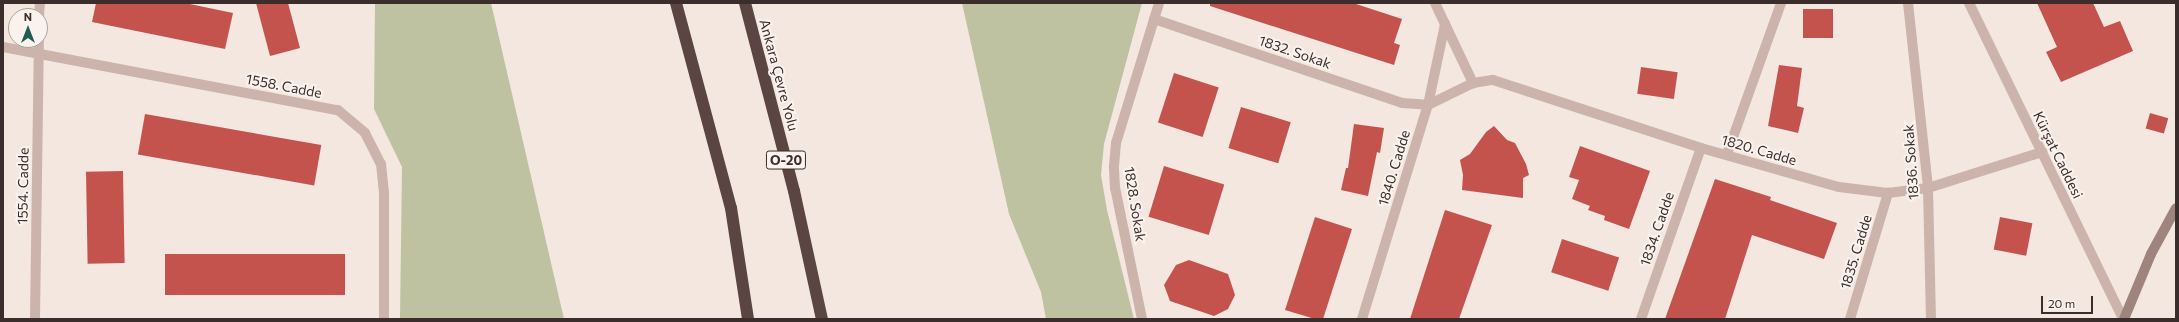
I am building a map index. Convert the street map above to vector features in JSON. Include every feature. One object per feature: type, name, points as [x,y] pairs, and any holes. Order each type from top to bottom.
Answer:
[{"type":"highway","points":[[676,3],[731,208],[748,319]]},
{"type":"highway","name":"Ankara Çevre Yolu","points":[[745,3],[794,191],[822,319]]},
{"type":"main road","points":[[2123,319],[2151,254],[2176,208]]},
{"type":"street","name":"1828. Sokak","points":[[1142,319],[1115,188],[1114,166],[1116,143],[1159,3]]},
{"type":"street","points":[[1436,3],[1473,83]]},
{"type":"street","points":[[1727,154],[1781,3]]},
{"type":"street","name":"1836. Sokak","points":[[1908,3],[1928,188],[1931,319]]},
{"type":"street","name":"Kürşat Caddesi","points":[[1969,3],[2123,319]]},
{"type":"street","name":"1832. Sokak","points":[[1154,19],[1381,97],[1402,103],[1428,106]]},
{"type":"street","name":"1840. Cadde","points":[[1362,319],[1428,106],[1445,24]]},
{"type":"street","name":"1558. Cadde","points":[[3,47],[338,110],[365,133],[381,164],[384,194],[384,319]]},
{"type":"street","name":"1554. Cadde","points":[[36,319],[39,48]]},
{"type":"street","name":"1820. Cadde","points":[[1428,106],[1473,83],[1493,80],[1522,88],[1701,148],[1727,154],[1839,187],[1888,193],[1928,188],[2042,152]]},
{"type":"street","name":"1834. Cadde","points":[[1641,319],[1701,148]]},
{"type":"street","name":"1835. Cadde","points":[[1850,319],[1888,193]]},
{"type":"green space","points":[[375,3],[491,3],[564,319],[400,319],[402,167],[374,109]]},
{"type":"green space","points":[[962,3],[1142,3],[1104,144],[1101,175],[1107,210],[1134,319],[1046,319],[1041,292],[1009,214]]},
{"type":"building","points":[[96,3],[185,3],[233,13],[225,49],[92,22]]},
{"type":"building","points":[[256,3],[288,3],[300,48],[270,56]]},
{"type":"building","points":[[1210,3],[1353,3],[1402,19],[1394,43],[1400,45],[1394,65],[1210,6]]},
{"type":"building","points":[[2037,3],[2093,3],[2104,27],[2120,21],[2133,51],[2061,82],[2046,52],[2057,47]]},
{"type":"building","points":[[1803,9],[1833,9],[1833,38],[1803,38]]},
{"type":"building","points":[[1779,65],[1802,68],[1797,106],[1804,108],[1798,133],[1768,126]]},
{"type":"building","points":[[1641,67],[1678,72],[1674,99],[1637,94]]},
{"type":"building","points":[[1174,73],[1219,88],[1203,137],[1158,122]]},
{"type":"building","points":[[1241,107],[1291,122],[1278,163],[1228,148]]},
{"type":"building","points":[[2150,113],[2168,118],[2164,134],[2146,128]]},
{"type":"building","points":[[145,114],[321,145],[314,185],[138,154]]},
{"type":"building","points":[[1354,124],[1384,128],[1380,153],[1377,152],[1368,196],[1341,190],[1346,168],[1348,168]]},
{"type":"building","points":[[1494,126],[1507,140],[1515,143],[1526,164],[1529,175],[1523,178],[1523,198],[1462,190],[1463,175],[1460,160],[1470,154],[1486,132]]},
{"type":"building","points":[[1580,146],[1650,171],[1629,229],[1604,220],[1605,216],[1588,210],[1590,206],[1572,199],[1579,180],[1569,177]]},
{"type":"building","points":[[1164,166],[1224,184],[1209,235],[1149,217]]},
{"type":"building","points":[[123,171],[125,263],[88,264],[86,172]]},
{"type":"building","points":[[1715,179],[1771,197],[1770,200],[1837,223],[1824,259],[1752,235],[1725,319],[1665,319]]},
{"type":"building","points":[[1445,210],[1492,225],[1459,319],[1410,319]]},
{"type":"building","points":[[1315,217],[1352,229],[1323,319],[1315,319],[1285,310]]},
{"type":"building","points":[[2000,217],[2032,223],[2026,256],[1994,249]]},
{"type":"building","points":[[1562,239],[1619,258],[1608,291],[1551,272]]},
{"type":"building","points":[[165,254],[345,254],[345,295],[165,295]]},
{"type":"building","points":[[1189,260],[1228,274],[1235,295],[1228,309],[1214,316],[1170,301],[1164,285],[1176,265]]}]
